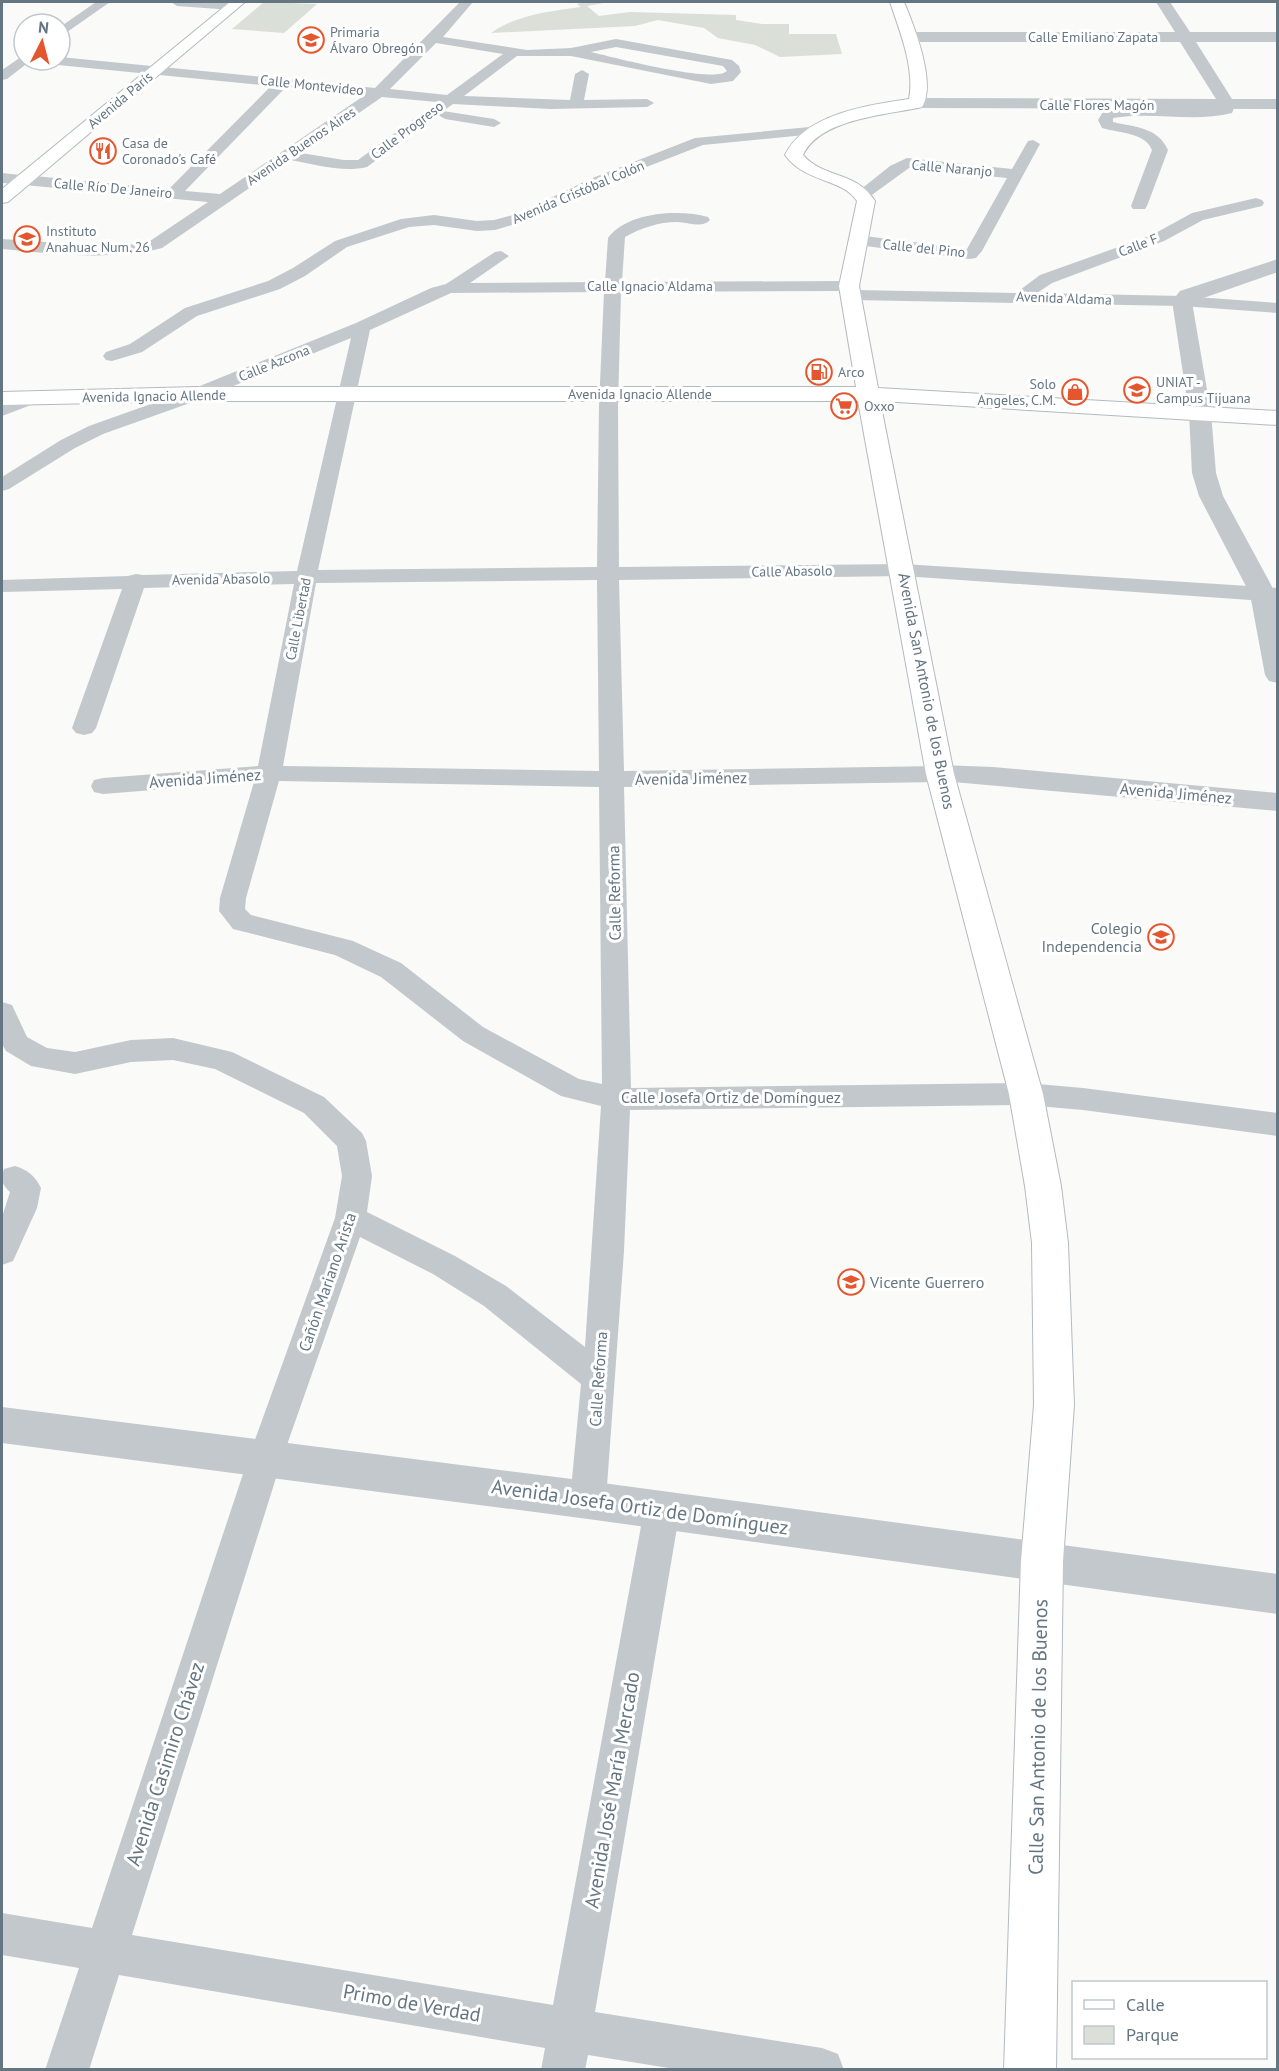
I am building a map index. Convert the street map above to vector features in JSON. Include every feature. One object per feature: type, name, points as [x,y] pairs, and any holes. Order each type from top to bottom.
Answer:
[{"type":"main road","points":[[863,194],[806,168],[798,162],[794,155],[795,148],[800,142],[820,130],[877,109],[916,103],[921,84],[897,2]]},
{"type":"main road","name":"Avenida París","points":[[2,198],[235,4]]},
{"type":"main road","name":"Avenida San Antonio de los Buenos","points":[[863,194],[866,207],[857,240],[850,290],[940,774],[1026,1094],[1043,1186],[1050,1243],[1054,1405]]},
{"type":"main road","name":"Avenida Ignacio Allende","points":[[2,399],[197,394],[868,394],[1278,418]]},
{"type":"main road","name":"Calle San Antonio de los Buenos","points":[[1030,2070],[1042,1561],[1054,1405]]},
{"type":"street","points":[[72,25],[104,2]]},
{"type":"street","points":[[177,2],[235,4]]},
{"type":"street","name":"Avenida Buenos Aires","points":[[2,244],[120,250],[148,248],[224,199],[379,92],[467,2]]},
{"type":"street","points":[[1139,206],[1160,150],[1159,145],[1151,137],[1142,133],[1107,125],[1105,120],[1108,116],[1130,112],[1189,114],[1227,110],[1228,105],[1162,2]]},
{"type":"street","name":"Calle Emiliano Zapata","points":[[909,38],[1278,37]]},
{"type":"street","points":[[433,39],[513,53],[572,52],[700,80],[728,78],[734,72],[727,63],[625,44],[606,43],[572,52]]},
{"type":"street","name":"Calle Progreso","points":[[289,155],[357,165],[513,53]]},
{"type":"street","name":"Calle Montevideo","points":[[72,62],[449,99],[576,105],[647,103]]},
{"type":"street","points":[[576,105],[582,74]]},
{"type":"street","points":[[174,193],[283,82]]},
{"type":"street","name":"Calle Flores Magón","points":[[916,103],[1278,105]]},
{"type":"street","points":[[430,113],[494,123]]},
{"type":"street","name":"Avenida Cristóbal Colón","points":[[112,356],[136,348],[191,312],[274,285],[299,272],[341,244],[407,222],[434,219],[477,226],[495,225],[523,217],[595,182],[700,141],[820,130]]},
{"type":"street","points":[[1016,174],[1033,144]]},
{"type":"street","name":"Calle Naranjo","points":[[863,194],[878,187],[900,165],[907,163],[1016,174]]},
{"type":"street","name":"Calle del Pino","points":[[857,240],[970,254],[974,251],[1016,174]]},
{"type":"street","name":"Calle Río De Janeiro","points":[[2,178],[224,199]]},
{"type":"street","name":"Calle F","points":[[1022,297],[1047,279],[1158,238],[1198,216],[1256,203]]},
{"type":"street","name":"Calle Reforma","points":[[588,1500],[599,1378],[616,1099],[612,779],[606,573],[613,286],[619,234],[664,218],[680,217],[702,220]]},
{"type":"street","points":[[450,288],[501,256]]},
{"type":"street","points":[[1278,265],[1187,295],[1182,301],[1200,413],[1204,473],[1211,496],[1270,595],[1278,675]]},
{"type":"street","name":"Calle Ignacio Aldama","points":[[450,288],[613,286],[850,290]]},
{"type":"street","name":"Calle Azcona","points":[[2,485],[68,444],[96,430],[197,394],[362,327],[450,288]]},
{"type":"street","name":"Avenida Aldama","points":[[850,290],[1182,301],[1278,308]]},
{"type":"street","name":"Calle Libertad","points":[[232,911],[233,898],[269,773],[306,577],[362,327]]},
{"type":"street","points":[[2,410],[32,398]]},
{"type":"street","name":"Calle Abasolo","points":[[306,577],[903,570],[1270,595]]},
{"type":"street","name":"Avenida Abasolo","points":[[2,586],[136,580],[306,577]]},
{"type":"street","points":[[84,728],[136,580]]},
{"type":"street","name":"Avenida Jiménez","points":[[103,786],[269,773],[612,779],[940,774],[993,776],[1278,802]]},
{"type":"street","name":"Calle Josefa Ortiz de Domínguez","points":[[232,911],[242,922],[344,948],[391,970],[473,1034],[571,1088],[616,1099],[1026,1094],[1083,1099],[1278,1125]]},
{"type":"street","name":"Cañón Mariano Arista","points":[[2,1012],[16,1044],[41,1058],[75,1063],[131,1051],[173,1049],[222,1060],[314,1105],[351,1142],[357,1176],[351,1218],[265,1459]]},
{"type":"street","points":[[2,1252],[27,1188],[15,1178]]},
{"type":"street","points":[[351,1218],[444,1265],[495,1296],[599,1378]]},
{"type":"street","name":"Avenida Josefa Ortiz de Domínguez","points":[[2,1425],[588,1500],[1278,1594]]},
{"type":"street","name":"Avenida Casimiro Chávez","points":[[67,2070],[265,1459]]},
{"type":"street","name":"Avenida José María Mercado","points":[[566,2050],[662,1510]]},
{"type":"street","name":"Primo de Verdad","points":[[2,1934],[104,1950],[566,2050],[822,2070]]},
{"type":"green space","points":[[264,2],[317,4],[284,33],[232,29]]},
{"type":"green space","points":[[609,2],[587,6],[599,16],[630,12],[736,15],[736,20],[762,24],[789,24],[789,34],[836,34],[842,54],[780,57],[755,45],[718,38],[704,28],[658,20],[635,26],[491,33],[523,18],[581,7],[577,4]]},
{"type":"place","name":"Primaria Álvaro Obregón","points":[[311,40]]},
{"type":"place","name":"Casa de Coronado's Café","points":[[103,151]]},
{"type":"place","name":"Instituto Anahuac Num. 26","points":[[27,239]]},
{"type":"place","name":"Arco","points":[[819,372]]},
{"type":"place","name":"UNIAT - Campus Tijuana","points":[[1137,390]]},
{"type":"place","name":"Solo Angeles, C.M.","points":[[1075,392]]},
{"type":"place","name":"Oxxo","points":[[844,406]]},
{"type":"place","name":"Colegio Independencia","points":[[1161,937]]},
{"type":"place","name":"Vicente Guerrero","points":[[851,1282]]}]
